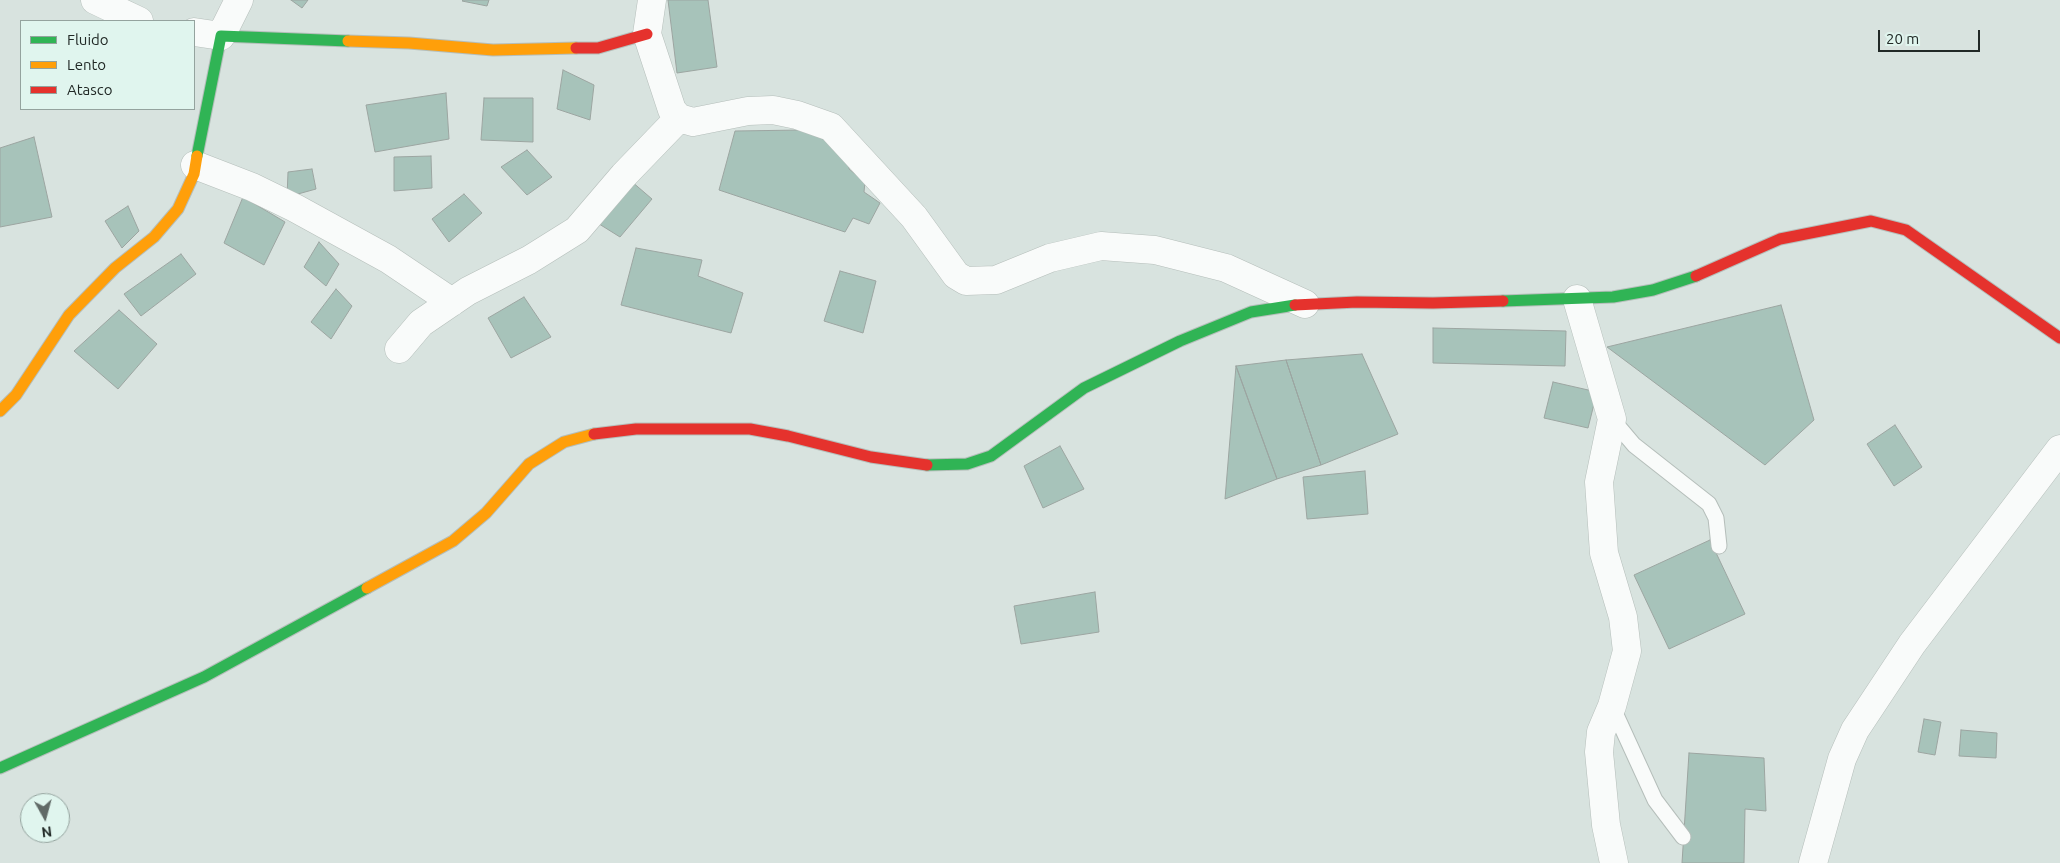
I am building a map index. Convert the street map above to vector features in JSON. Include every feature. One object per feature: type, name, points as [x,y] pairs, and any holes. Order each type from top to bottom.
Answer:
[{"type":"street","points":[[95,0],[137,20]]},
{"type":"street","points":[[5,398],[69,315],[115,268],[154,237],[178,209],[194,174],[221,36],[239,0]]},
{"type":"street","points":[[652,0],[647,34],[672,110],[679,118],[693,122],[748,111],[773,110],[831,127],[914,216],[956,275],[966,281],[996,280],[1050,258],[1101,246],[1155,250],[1226,268],[1306,304]]},
{"type":"street","points":[[195,32],[221,36],[408,43],[502,50],[598,48],[647,34]]},
{"type":"street","points":[[399,349],[421,323],[452,302],[530,260],[577,230],[624,175],[679,118]]},
{"type":"street","points":[[195,165],[295,208],[388,259],[452,302]]},
{"type":"street","points":[[0,768],[204,677],[454,541],[486,513],[529,464],[564,442],[601,432],[636,429],[750,429],[788,436],[871,457],[933,466],[967,464],[991,456],[1084,388],[1180,341],[1252,312],[1306,304],[1577,300],[1612,297],[1653,290],[1701,274],[1780,239],[1871,221],[1906,230],[2060,338]]},
{"type":"street","points":[[1577,300],[1612,419],[1599,482],[1604,553],[1623,617],[1627,651],[1612,706],[1601,732],[1599,752],[1606,825],[1614,863]]},
{"type":"street","points":[[1813,863],[1842,759],[1855,730],[1912,644],[2060,449]]},
{"type":"lane","points":[[1612,419],[1634,445],[1709,504],[1716,518],[1719,546]]},
{"type":"lane","points":[[1612,706],[1655,800],[1683,837]]},
{"type":"building","points":[[291,0],[308,0],[302,8]]},
{"type":"building","points":[[463,0],[489,0],[487,6]]},
{"type":"building","points":[[668,0],[708,0],[717,67],[677,73]]},
{"type":"building","points":[[563,70],[594,85],[590,120],[557,109]]},
{"type":"building","points":[[446,93],[449,139],[375,152],[366,105]]},
{"type":"building","points":[[484,98],[533,98],[533,142],[481,140]]},
{"type":"building","points":[[802,130],[851,151],[849,169],[865,182],[864,192],[880,203],[869,224],[853,218],[845,232],[719,190],[735,131]]},
{"type":"building","points":[[34,137],[52,217],[0,227],[0,148]]},
{"type":"building","points":[[527,150],[552,177],[527,195],[501,167]]},
{"type":"building","points":[[431,156],[432,188],[394,191],[394,157]]},
{"type":"building","points":[[312,169],[316,189],[287,197],[288,172]]},
{"type":"building","points":[[631,181],[652,199],[620,237],[596,222]]},
{"type":"building","points":[[464,194],[482,213],[449,242],[432,219]]},
{"type":"building","points":[[243,197],[285,222],[264,265],[224,243]]},
{"type":"building","points":[[128,206],[139,231],[122,248],[105,221]]},
{"type":"building","points":[[319,242],[339,264],[326,286],[304,267]]},
{"type":"building","points":[[636,248],[702,260],[698,276],[743,293],[731,333],[621,305]]},
{"type":"building","points":[[181,254],[196,274],[141,316],[124,294]]},
{"type":"building","points":[[840,271],[876,281],[863,333],[824,321]]},
{"type":"building","points":[[336,289],[352,306],[331,339],[311,322]]},
{"type":"building","points":[[524,297],[551,337],[511,358],[488,318]]},
{"type":"building","points":[[1781,305],[1814,420],[1765,465],[1607,347]]},
{"type":"building","points":[[119,310],[157,344],[118,389],[74,351]]},
{"type":"building","points":[[1433,328],[1566,331],[1565,366],[1433,363]]},
{"type":"building","points":[[1362,354],[1398,434],[1321,465],[1286,360]]},
{"type":"building","points":[[1286,360],[1321,465],[1277,479],[1236,366]]},
{"type":"building","points":[[1236,366],[1277,479],[1225,499]]},
{"type":"building","points":[[1553,382],[1597,392],[1588,428],[1544,418]]},
{"type":"building","points":[[1895,425],[1922,467],[1894,486],[1867,444]]},
{"type":"building","points":[[1060,446],[1084,489],[1043,508],[1024,466]]},
{"type":"building","points":[[1365,471],[1368,514],[1307,519],[1303,477]]},
{"type":"building","points":[[1710,540],[1745,614],[1669,649],[1634,575]]},
{"type":"building","points":[[1095,592],[1099,632],[1021,644],[1014,606]]},
{"type":"building","points":[[1924,719],[1941,722],[1935,755],[1918,752]]},
{"type":"building","points":[[1961,730],[1997,733],[1996,758],[1959,756]]},
{"type":"building","points":[[1689,753],[1764,758],[1766,811],[1745,809],[1744,863],[1682,863]]},
{"type":"traffic: fast","points":[[197,156],[221,36],[348,41]]},
{"type":"traffic: fast","points":[[1503,301],[1613,297],[1653,290],[1696,276]]},
{"type":"traffic: fast","points":[[927,465],[967,464],[991,456],[1084,388],[1180,341],[1251,312],[1295,305]]},
{"type":"traffic: fast","points":[[0,768],[204,677],[367,588]]},
{"type":"traffic: slow","points":[[348,41],[409,43],[493,50],[576,48]]},
{"type":"traffic: slow","points":[[0,411],[16,395],[69,315],[115,268],[154,237],[178,209],[194,174],[197,156]]},
{"type":"traffic: slow","points":[[367,588],[453,541],[486,513],[529,464],[564,442],[594,434]]},
{"type":"traffic: jam","points":[[576,48],[598,48],[647,34]]},
{"type":"traffic: jam","points":[[1696,276],[1780,239],[1871,221],[1906,230],[2060,338]]},
{"type":"traffic: jam","points":[[1295,305],[1357,302],[1433,303],[1503,301]]},
{"type":"traffic: jam","points":[[594,434],[636,429],[750,429],[788,436],[871,457],[927,465]]}]
